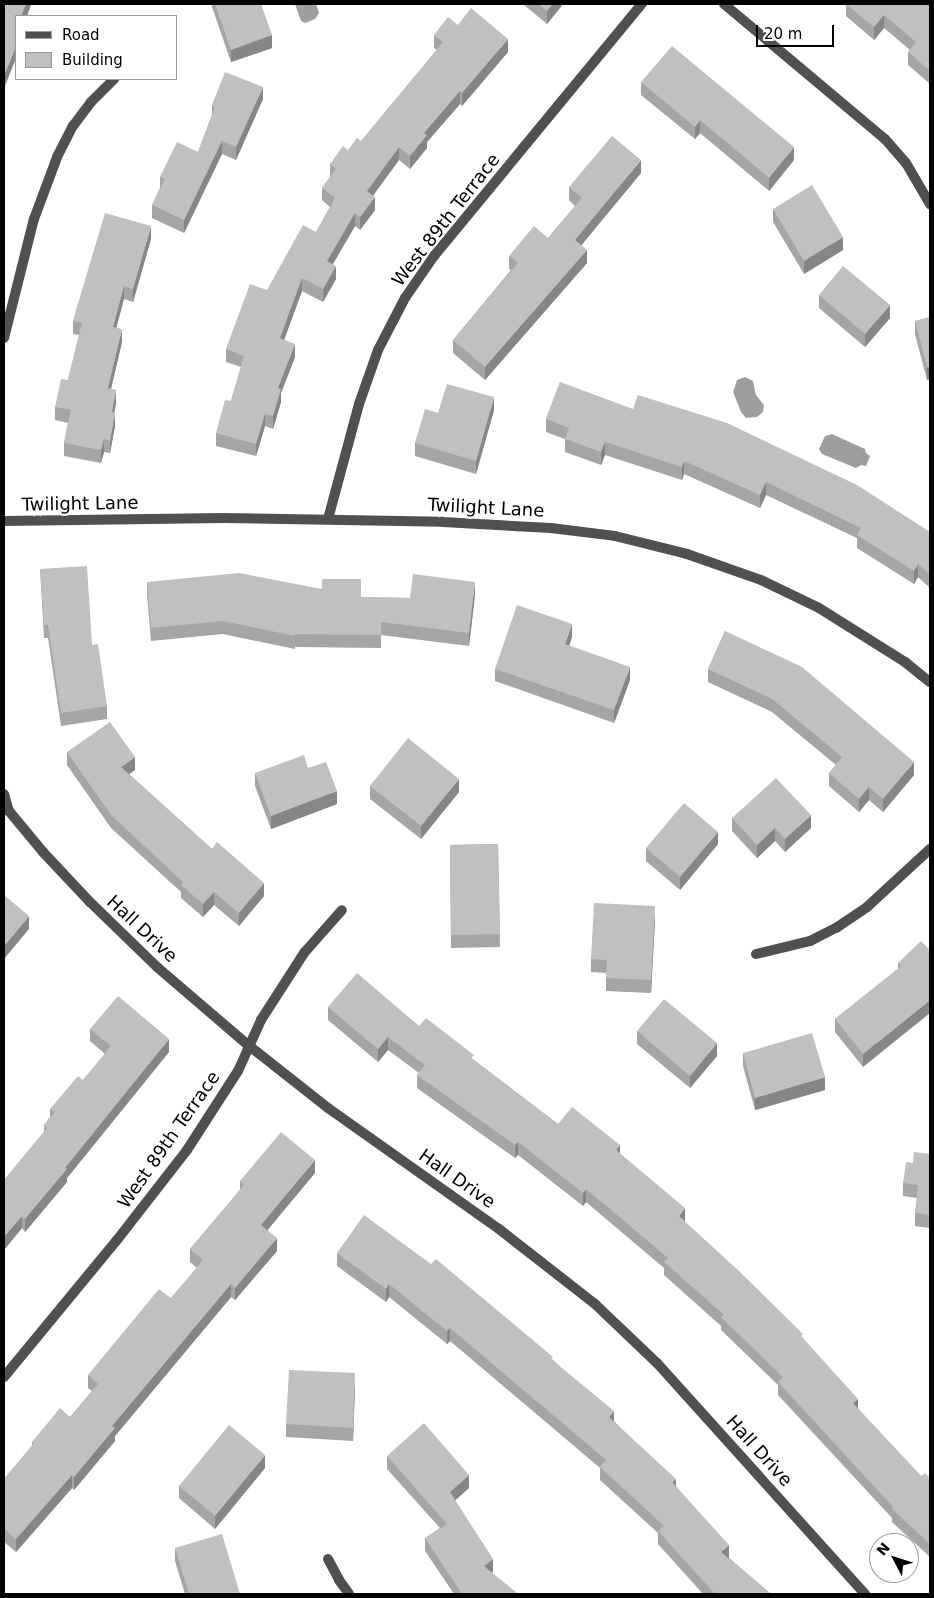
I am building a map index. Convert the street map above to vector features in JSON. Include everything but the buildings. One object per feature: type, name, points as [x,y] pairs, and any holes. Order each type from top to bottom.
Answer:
[{"type":"street","name":"West 89th Terrace","points":[[328,519],[359,404],[378,350],[405,298],[434,256],[642,4]]},
{"type":"street","points":[[724,4],[885,139],[906,163],[930,204]]},
{"type":"street","points":[[4,338],[34,219],[57,157],[73,126],[91,102],[113,80]]},
{"type":"street","name":"Twilight Lane","points":[[4,521],[328,519],[443,522],[551,528],[615,536],[687,554],[761,580],[819,608],[905,662],[930,682]]},
{"type":"street","points":[[4,794],[7,813]]},
{"type":"street","name":"Hall Drive","points":[[7,813],[90,902],[157,967],[248,1046],[328,1108],[499,1229],[595,1304],[657,1363],[865,1594]]},
{"type":"street","points":[[756,954],[810,940],[836,928],[867,907],[930,849]]},
{"type":"street","name":"West 89th Terrace","points":[[4,1377],[117,1240],[187,1150],[238,1071],[248,1046],[262,1020],[304,953],[342,910]]},
{"type":"street","points":[[328,1559],[349,1594]]},
{"type":"shaded area","points":[[295,4],[316,4],[319,13],[315,19],[305,23],[301,21]]},
{"type":"shaded area","points":[[745,377],[753,381],[756,395],[764,405],[763,412],[757,417],[746,418],[741,412],[733,392],[737,380]]},
{"type":"shaded area","points":[[832,434],[865,449],[866,453],[870,456],[866,466],[861,465],[856,468],[822,454],[819,449],[825,436]]}]
